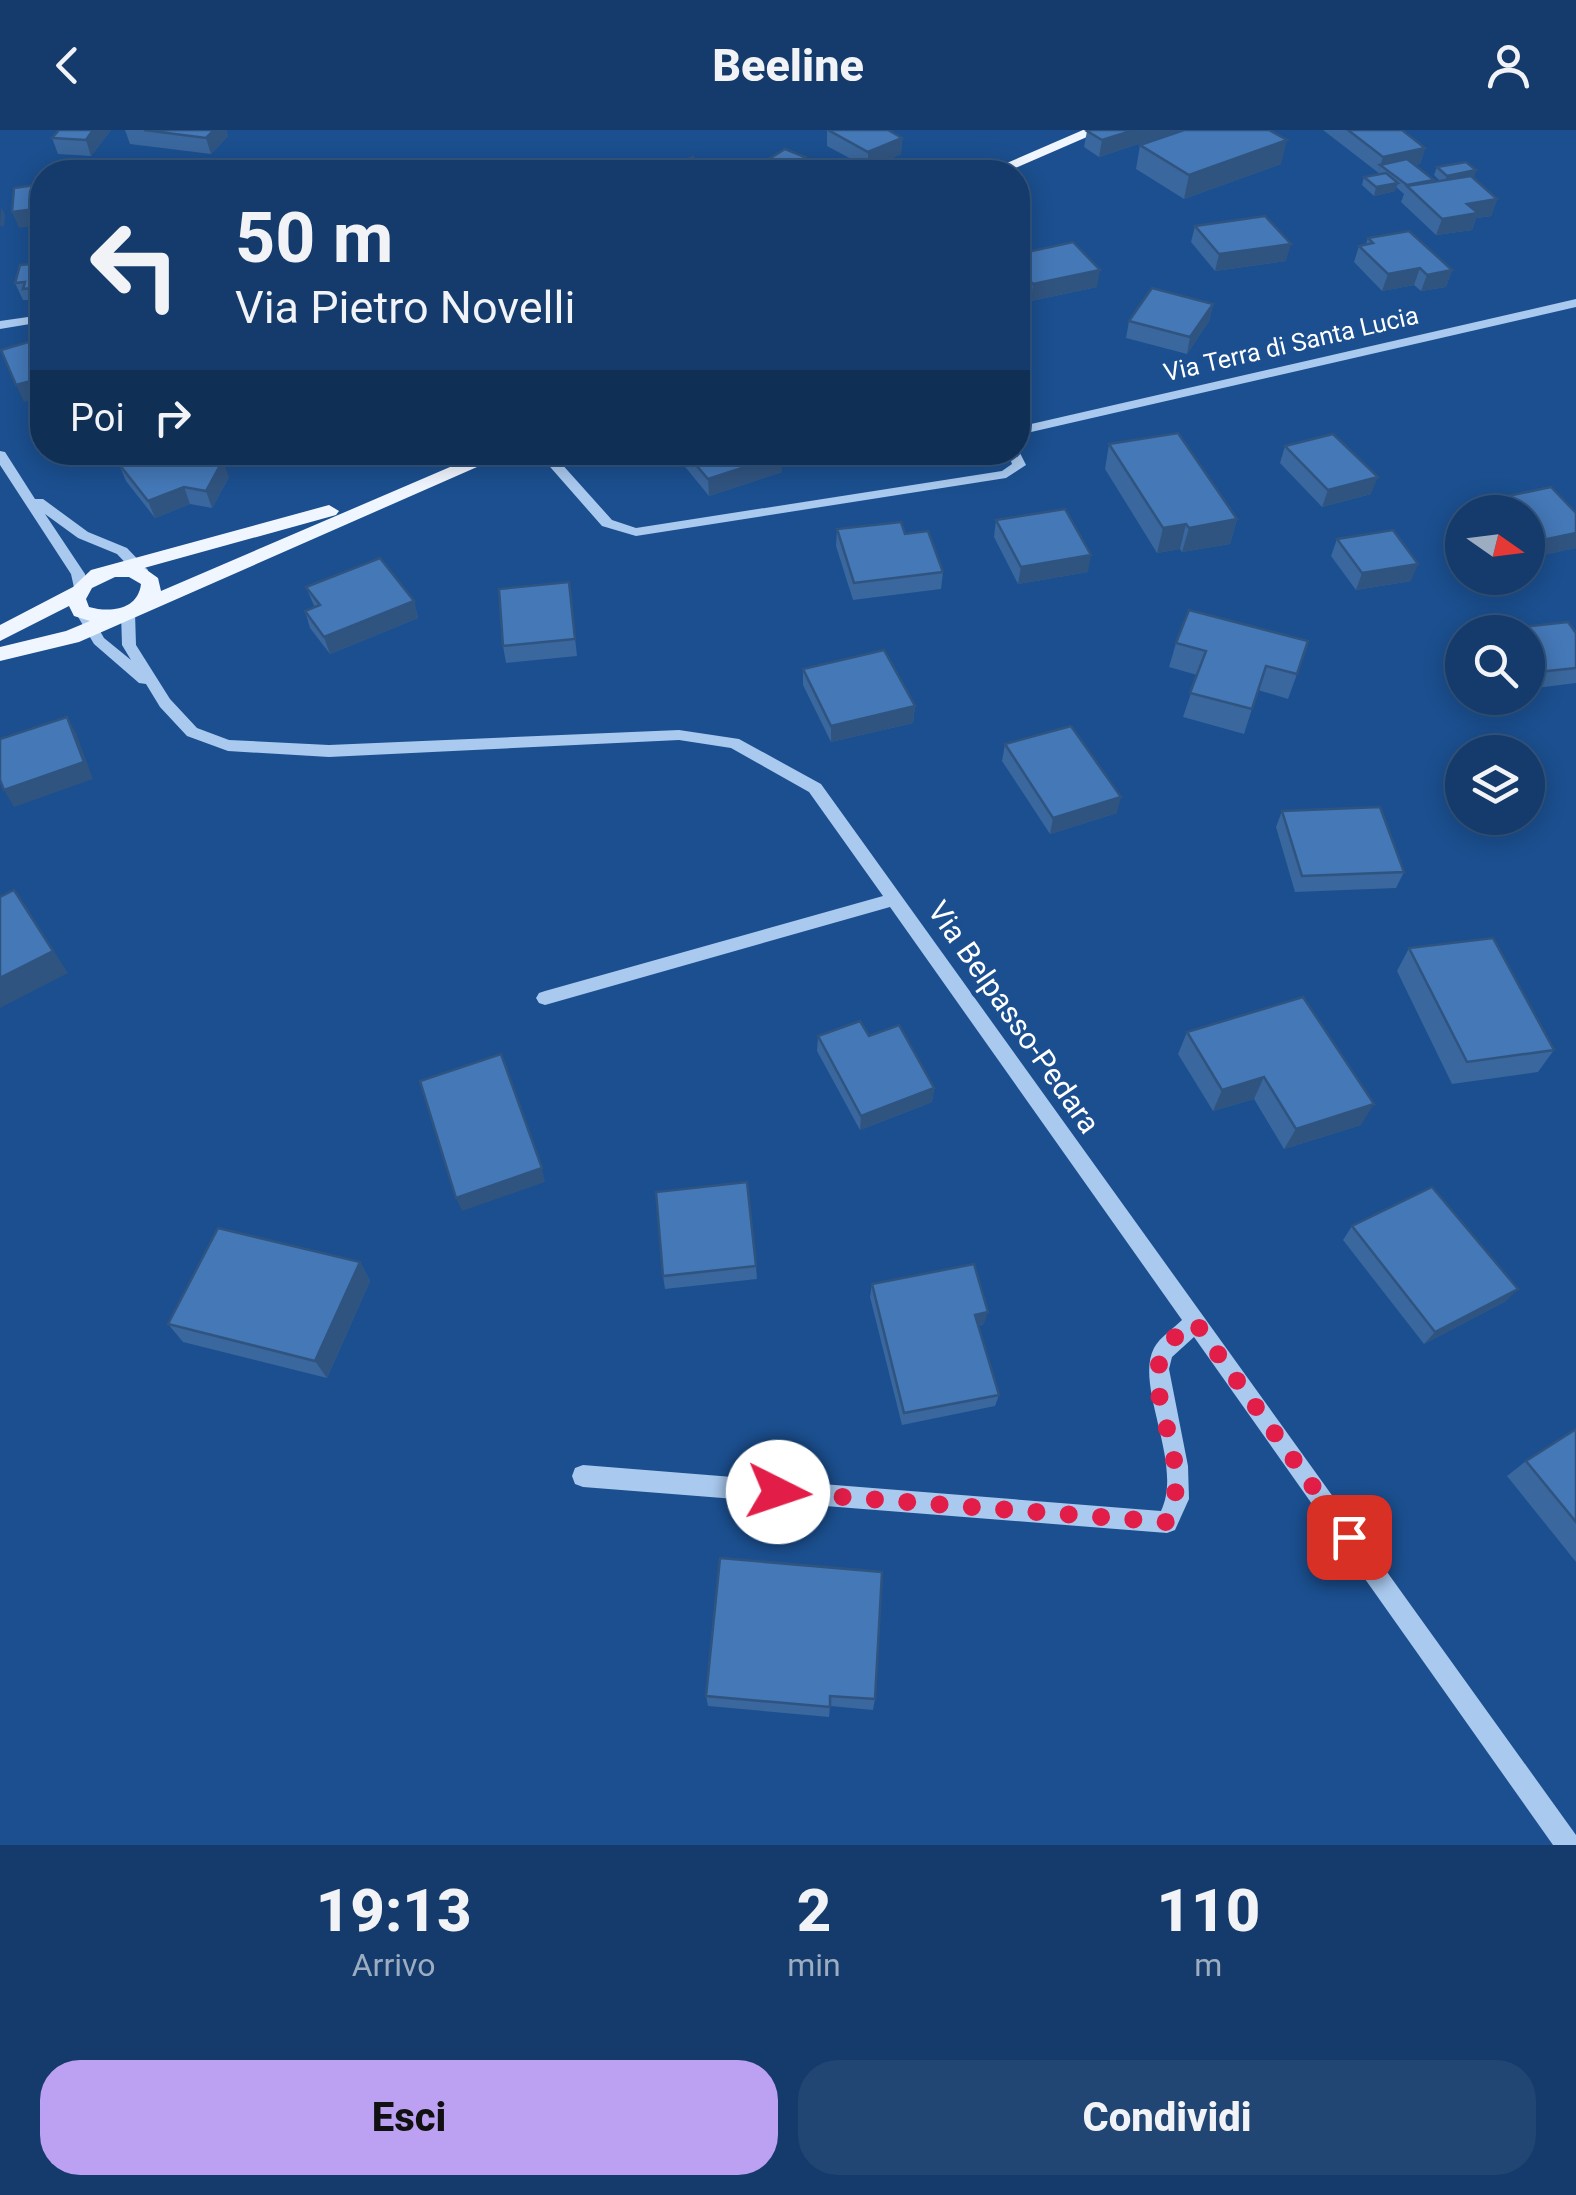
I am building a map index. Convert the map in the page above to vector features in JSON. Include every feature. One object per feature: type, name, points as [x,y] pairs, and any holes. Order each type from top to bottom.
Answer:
[{"type":"main road","points":[[1023,160],[1096,130]]},
{"type":"main road","points":[[0,634],[84,617],[128,613],[471,465]]},
{"type":"main road","points":[[0,654],[84,617],[111,571],[134,562],[214,546],[430,482]]},
{"type":"main road","points":[[128,613],[152,593],[153,585],[134,562]]},
{"type":"street","name":"Via Terra di Santa Lucia","points":[[1030,428],[1576,304]]},
{"type":"street","points":[[0,325],[30,321]]},
{"type":"street","points":[[0,454],[78,574],[84,617],[156,689]]},
{"type":"street","points":[[556,465],[607,523],[636,532],[1006,474],[1019,465]]},
{"type":"street","points":[[30,496],[83,535],[134,562]]},
{"type":"street","points":[[128,613],[129,645],[156,689]]},
{"type":"street","name":"Via Belpasso-Pedara","points":[[156,689],[192,732],[228,745],[267,750],[678,735],[734,743],[815,788],[1573,1845]]},
{"type":"street","points":[[545,998],[894,899]]},
{"type":"street","points":[[583,1476],[1167,1522],[1178,1499],[1159,1369],[1163,1352],[1195,1322]]},
{"type":"building","points":[[59,130],[93,130],[86,140],[52,138]]},
{"type":"building","points":[[144,130],[214,130],[206,138]]},
{"type":"building","points":[[828,130],[888,130],[902,138],[868,152]]},
{"type":"building","points":[[1134,130],[1102,140],[1087,131]]},
{"type":"building","points":[[1184,130],[1269,130],[1287,140],[1189,175],[1140,145]]},
{"type":"building","points":[[1348,130],[1402,130],[1425,148],[1383,157]]},
{"type":"building","points":[[785,149],[805,157],[800,160],[767,160]]},
{"type":"building","points":[[1407,159],[1434,180],[1407,185],[1380,165]]},
{"type":"building","points":[[1466,162],[1476,170],[1447,176],[1437,167]]},
{"type":"building","points":[[1386,173],[1398,183],[1376,187],[1364,177]]},
{"type":"building","points":[[1471,176],[1497,199],[1467,204],[1478,213],[1442,219],[1407,186]]},
{"type":"building","points":[[30,186],[30,210],[12,212],[14,188]]},
{"type":"building","points":[[1265,216],[1291,244],[1219,254],[1195,226]]},
{"type":"building","points":[[1409,231],[1452,270],[1427,275],[1420,268],[1388,274],[1359,246],[1373,243],[1368,238]]},
{"type":"building","points":[[1073,242],[1100,270],[1033,284],[1030,251]]},
{"type":"building","points":[[30,264],[30,288],[23,289],[25,282],[15,283],[20,265]]},
{"type":"building","points":[[1152,288],[1213,304],[1190,337],[1129,321]]},
{"type":"building","points":[[30,342],[30,381],[16,385],[1,350]]},
{"type":"building","points":[[1178,433],[1237,519],[1189,528],[1186,524],[1163,528],[1109,444]]},
{"type":"building","points":[[1333,434],[1378,477],[1328,490],[1285,446]]},
{"type":"building","points":[[120,465],[220,465],[206,491],[184,487],[148,501]]},
{"type":"building","points":[[696,465],[751,465],[708,479]]},
{"type":"building","points":[[1551,487],[1576,513],[1576,533],[1545,539],[1545,495],[1513,495]]},
{"type":"building","points":[[1065,509],[1091,555],[1021,567],[996,520]]},
{"type":"building","points":[[901,522],[905,534],[928,531],[943,572],[854,583],[837,529]]},
{"type":"building","points":[[1393,530],[1418,564],[1362,573],[1337,539]]},
{"type":"building","points":[[380,558],[414,601],[324,637],[305,611],[320,605],[306,587]]},
{"type":"building","points":[[569,582],[575,639],[503,646],[499,589]]},
{"type":"building","points":[[1189,610],[1308,641],[1297,674],[1266,666],[1252,709],[1190,693],[1206,651],[1176,643]]},
{"type":"building","points":[[1568,622],[1576,633],[1576,668],[1545,671],[1545,625]]},
{"type":"building","points":[[884,650],[915,706],[831,726],[803,669]]},
{"type":"building","points":[[67,717],[84,762],[4,790],[0,780],[0,739]]},
{"type":"building","points":[[1071,726],[1121,797],[1053,818],[1005,744]]},
{"type":"building","points":[[1380,807],[1404,872],[1302,876],[1282,811]]},
{"type":"building","points":[[14,890],[53,951],[0,978],[0,897]]},
{"type":"building","points":[[1493,938],[1554,1050],[1467,1062],[1409,948]]},
{"type":"building","points":[[1303,997],[1374,1104],[1296,1129],[1264,1077],[1222,1090],[1187,1032]]},
{"type":"building","points":[[860,1021],[869,1036],[899,1025],[934,1088],[861,1116],[818,1036]]},
{"type":"building","points":[[501,1054],[542,1168],[456,1198],[420,1081]]},
{"type":"building","points":[[747,1182],[756,1266],[663,1276],[656,1192]]},
{"type":"building","points":[[1432,1187],[1518,1289],[1435,1332],[1352,1226]]},
{"type":"building","points":[[218,1228],[360,1262],[315,1361],[168,1324]]},
{"type":"building","points":[[974,1264],[988,1312],[975,1315],[999,1395],[904,1413],[872,1284]]},
{"type":"building","points":[[1576,1429],[1576,1522],[1526,1461]]},
{"type":"building","points":[[720,1558],[882,1572],[875,1699],[830,1696],[830,1707],[706,1696]]},
{"type":"route","points":[[778,1492],[1167,1522],[1178,1499],[1159,1369],[1163,1352],[1177,1334],[1195,1322],[1349,1537]]}]
